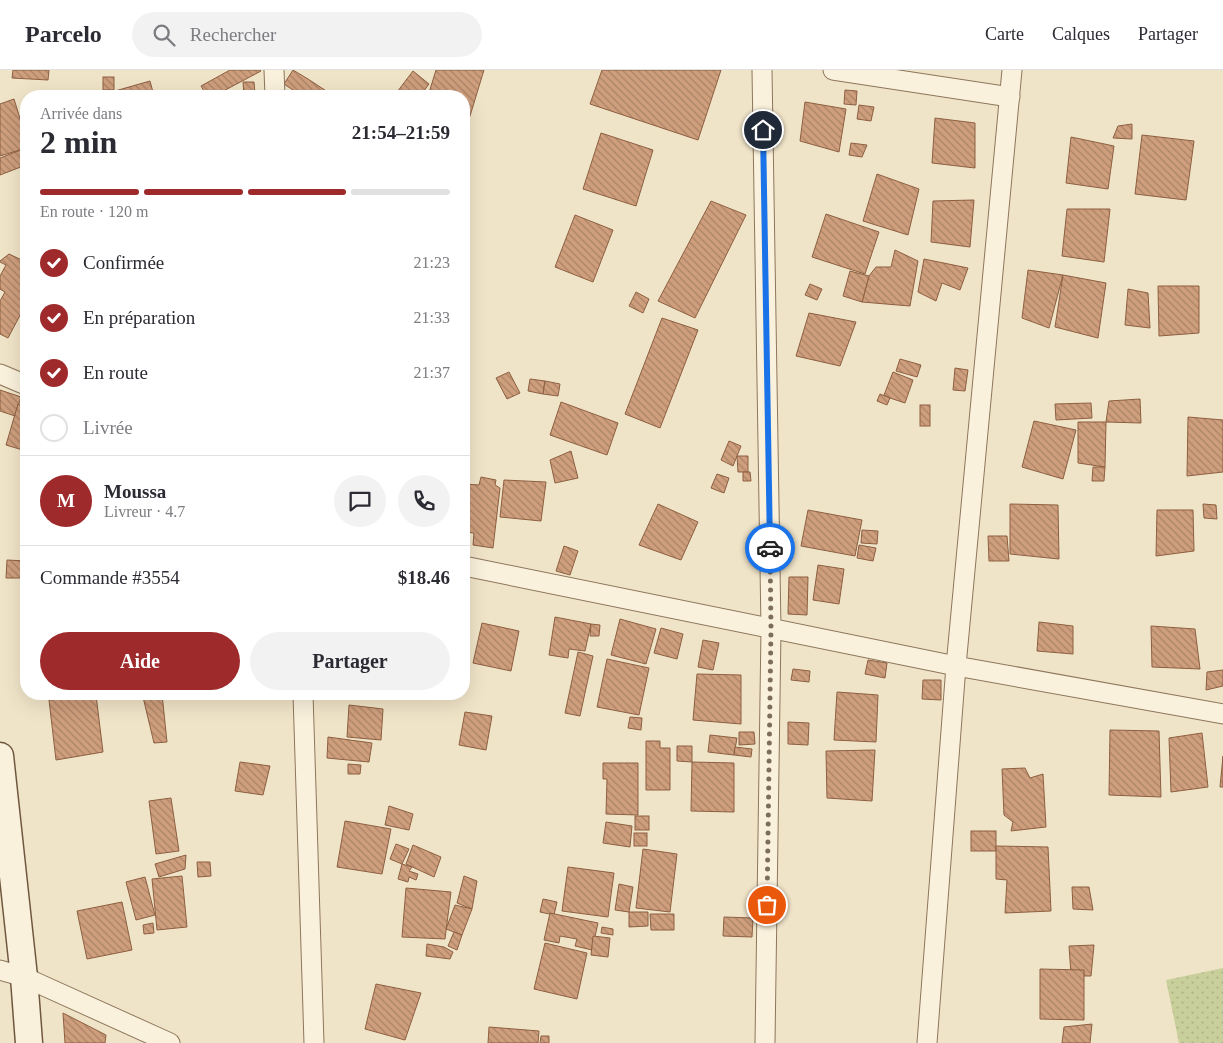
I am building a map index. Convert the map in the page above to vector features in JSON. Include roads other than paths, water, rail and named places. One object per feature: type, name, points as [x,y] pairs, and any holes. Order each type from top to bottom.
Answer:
[{"type":"street","points":[[274,70],[275,90]]},
{"type":"street","points":[[762,70],[771,628],[765,1043]]},
{"type":"street","points":[[833,70],[1010,97]]},
{"type":"street","points":[[927,1043],[956,666],[1012,70]]},
{"type":"street","points":[[0,374],[20,382]]},
{"type":"street","points":[[470,567],[956,666],[1223,714]]},
{"type":"street","points":[[303,700],[314,1043]]},
{"type":"street","points":[[0,756],[12,974],[29,1043]]},
{"type":"street","points":[[12,974],[170,1043]]}]
